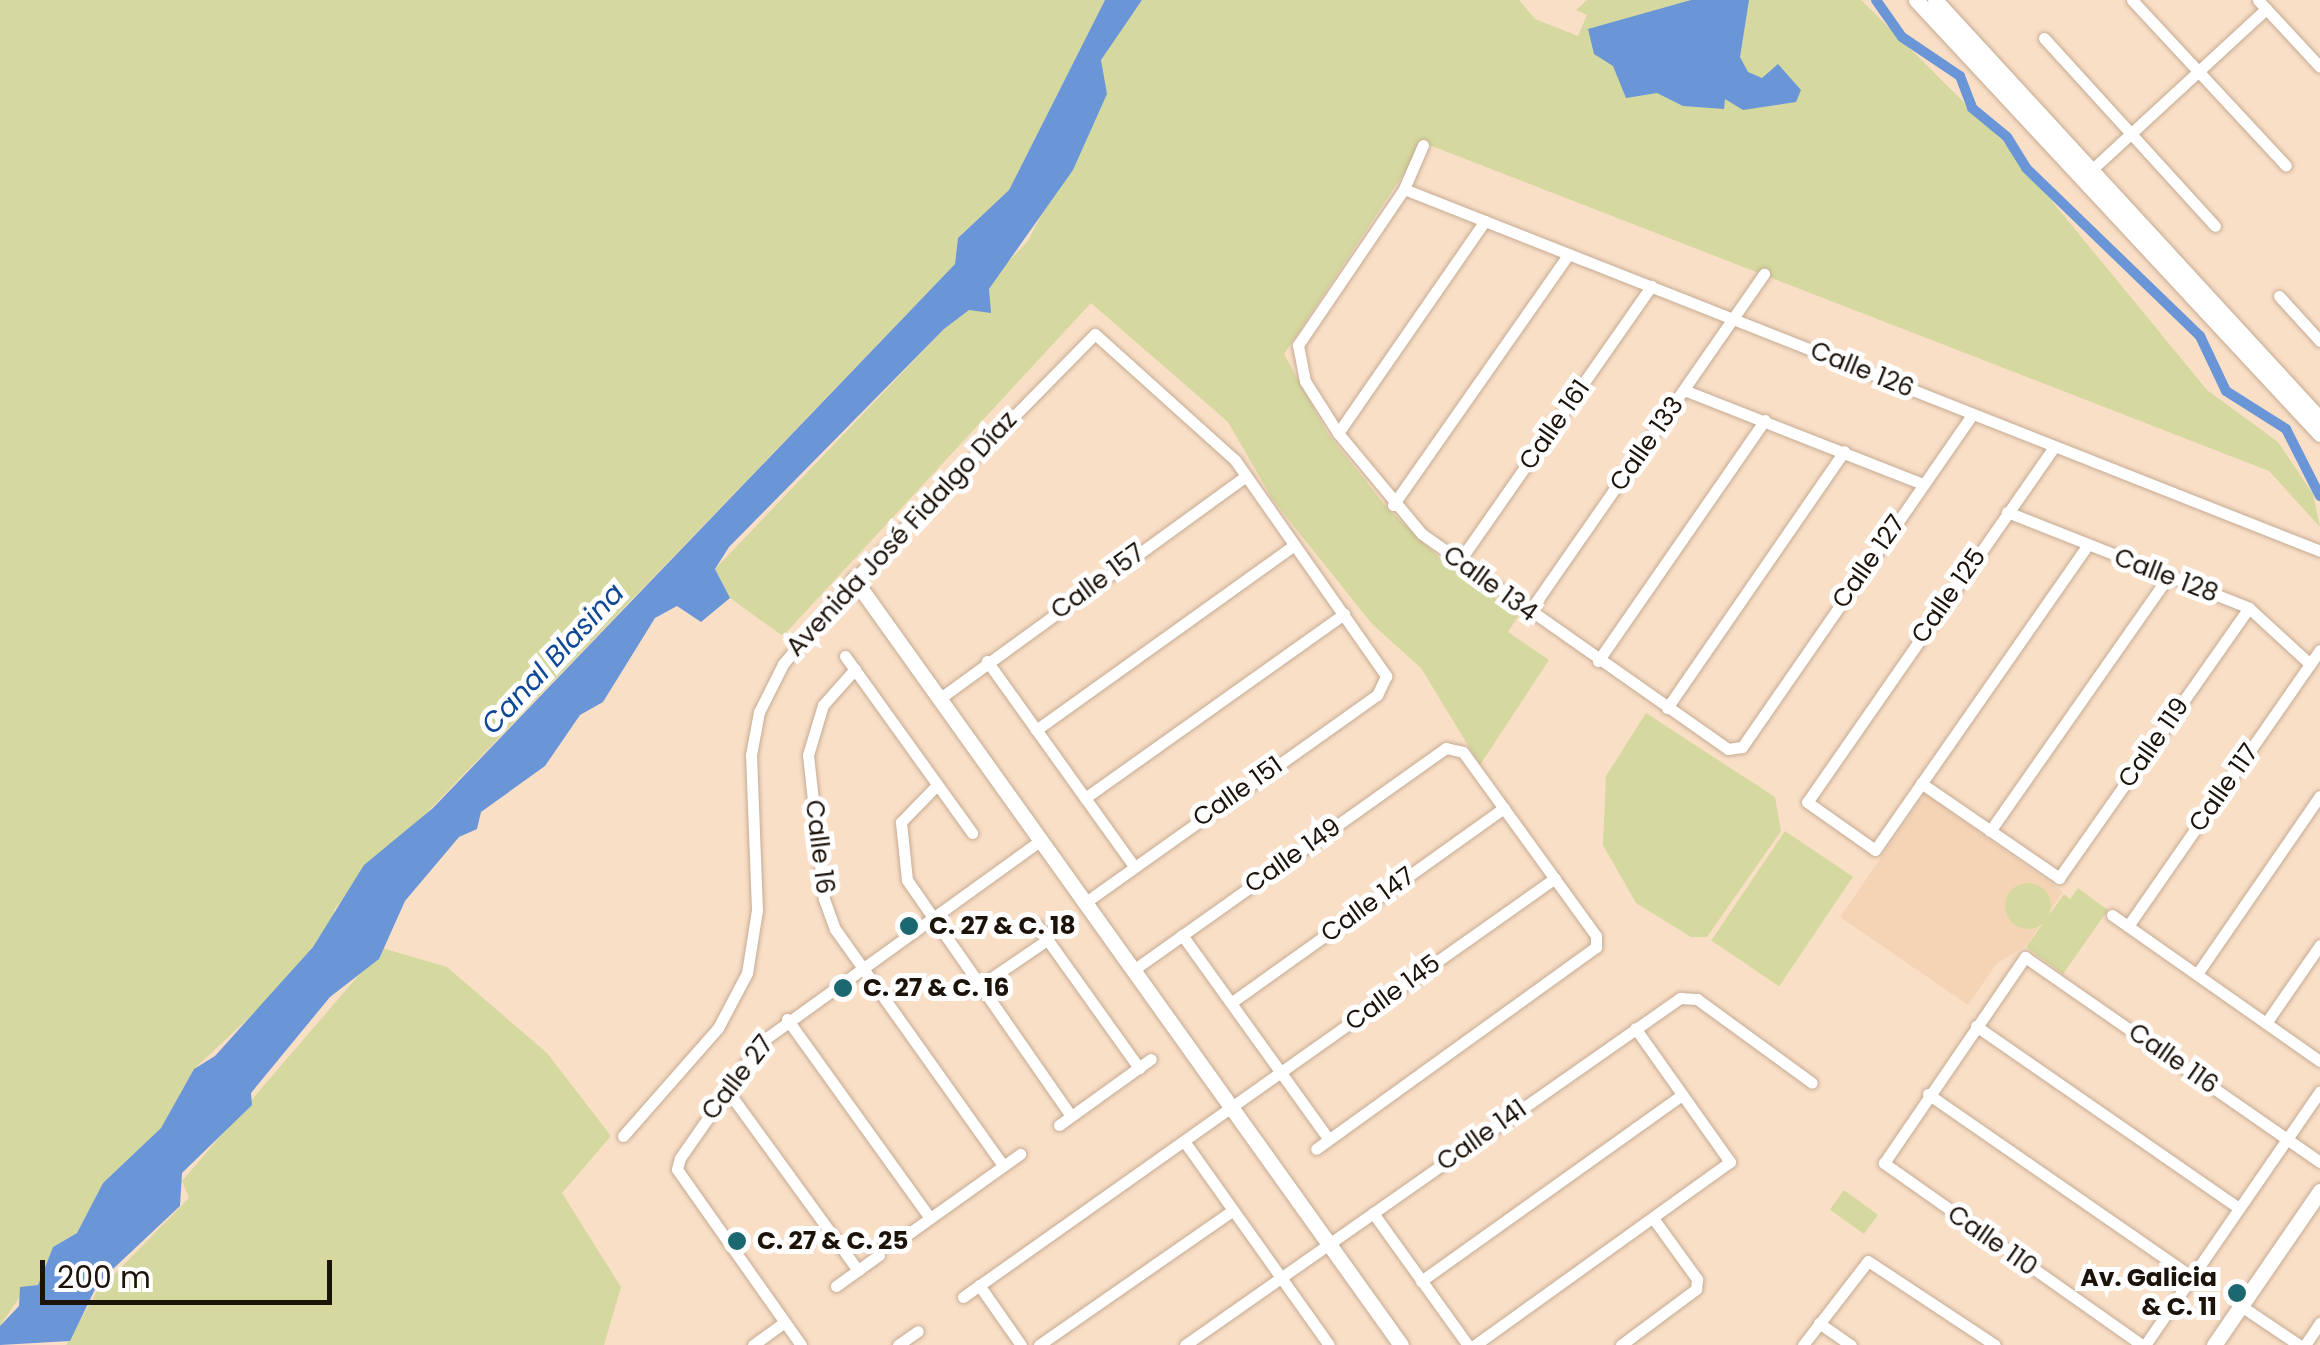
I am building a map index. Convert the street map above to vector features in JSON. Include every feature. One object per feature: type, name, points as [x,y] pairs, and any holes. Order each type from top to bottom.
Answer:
[{"type":"street","points":[[1916,0],[2320,419]]},
{"type":"street","points":[[1935,0],[2320,433]]},
{"type":"street","points":[[2132,0],[2286,166]]},
{"type":"street","points":[[2087,174],[2198,71],[2262,4],[2320,67]]},
{"type":"street","points":[[2044,38],[2215,226]]},
{"type":"street","points":[[1404,189],[1423,146]]},
{"type":"street","name":"Calle 126","points":[[1404,189],[2320,551]]},
{"type":"street","name":"Calle 134","points":[[1404,189],[1319,315],[1297,360],[1338,433],[1393,505],[1458,563],[1667,708],[1736,751],[1767,709]]},
{"type":"street","points":[[1338,433],[1485,222]]},
{"type":"street","points":[[1393,505],[1568,255]]},
{"type":"street","name":"Calle 133","points":[[1529,612],[1764,274]]},
{"type":"street","name":"Calle 161","points":[[1458,563],[1651,286]]},
{"type":"street","points":[[2279,296],[2320,341]]},
{"type":"street","name":"Avenida José Fidalgo Díaz","points":[[623,1136],[718,1028],[747,973],[757,910],[750,754],[759,712],[783,664],[854,578],[1095,334],[1235,460],[1243,478]]},
{"type":"street","points":[[1684,390],[1922,484]]},
{"type":"street","name":"Calle 127","points":[[1767,709],[1972,415]]},
{"type":"street","points":[[1598,661],[1765,420]]},
{"type":"street","name":"Calle 125","points":[[1921,783],[1875,850],[1807,802],[2054,447]]},
{"type":"street","points":[[1667,708],[1844,451]]},
{"type":"street","points":[[1084,798],[1344,614],[1243,478]]},
{"type":"street","name":"Calle 157","points":[[939,699],[1243,478]]},
{"type":"street","name":"Calle 128","points":[[2007,512],[2249,608],[2310,664]]},
{"type":"street","points":[[1036,730],[1293,546]]},
{"type":"street","points":[[2087,546],[1921,783],[1990,831],[2168,577]]},
{"type":"street","points":[[854,578],[1401,1345]]},
{"type":"street","name":"Calle 119","points":[[1990,831],[2059,878],[2249,608]]},
{"type":"street","name":"Calle 151","points":[[1084,904],[1377,695],[1386,676],[1344,614]]},
{"type":"street","name":"Calle 117","points":[[2128,926],[2320,650]]},
{"type":"street","points":[[845,656],[972,832]]},
{"type":"street","points":[[987,661],[1134,866]]},
{"type":"street","name":"Calle 16","points":[[855,669],[823,704],[808,755],[824,899],[861,967],[1003,1165]]},
{"type":"street","name":"Calle 149","points":[[1132,970],[1456,747],[1504,808]]},
{"type":"street","points":[[937,785],[901,822],[906,880],[1071,1116]]},
{"type":"street","points":[[2197,974],[2320,796]]},
{"type":"street","points":[[1316,1148],[1596,947],[1596,936],[1504,808]]},
{"type":"street","name":"Calle 147","points":[[1232,1002],[1504,808]]},
{"type":"street","name":"Calle 27","points":[[802,1345],[677,1169],[726,1090],[788,1020],[1040,842]]},
{"type":"street","name":"Calle 145","points":[[964,1297],[1554,878]]},
{"type":"street","points":[[2112,915],[2320,1061]]},
{"type":"street","points":[[1037,925],[1138,1068]]},
{"type":"street","points":[[1182,935],[1328,1138]]},
{"type":"street","points":[[978,986],[1047,940]]},
{"type":"street","points":[[2266,1023],[2320,945]]},
{"type":"street","name":"Calle 116","points":[[1976,1026],[2025,957],[2320,1162]]},
{"type":"street","name":"Calle 141","points":[[1185,1345],[1635,1028],[1688,995],[1812,1083]]},
{"type":"street","points":[[788,1020],[930,1218]]},
{"type":"street","points":[[2191,1276],[1928,1094],[1976,1026],[2239,1208]]},
{"type":"street","points":[[1373,1212],[1472,1345],[1654,1218],[1730,1162],[1635,1028]]},
{"type":"street","points":[[1059,1125],[1151,1059]]},
{"type":"street","points":[[726,1090],[858,1270]]},
{"type":"street","points":[[2143,1345],[2320,1091]]},
{"type":"street","name":"Calle 110","points":[[1928,1094],[1886,1157],[1888,1169],[2143,1345]]},
{"type":"street","points":[[1422,1281],[1682,1095]]},
{"type":"street","points":[[1184,1141],[1328,1345]]},
{"type":"street","points":[[908,1234],[1020,1154]]},
{"type":"street","points":[[2214,1345],[2320,1192]]},
{"type":"street","points":[[1039,1345],[1232,1210]]},
{"type":"street","points":[[1621,1345],[1696,1289],[1697,1279],[1654,1218]]},
{"type":"street","points":[[836,1286],[879,1255]]},
{"type":"street","points":[[1803,1345],[1868,1261],[1995,1345]]},
{"type":"street","points":[[979,1286],[1021,1345]]},
{"type":"street","points":[[2241,1306],[2294,1343],[2320,1323]]},
{"type":"street","points":[[753,1345],[784,1322]]},
{"type":"street","points":[[1819,1323],[1851,1345]]},
{"type":"street","points":[[903,1344],[918,1331]]},
{"type":"shaded area","points":[[1925,794],[2063,892],[2026,946],[1997,963],[1968,1005],[1840,917]]},
{"type":"green space","points":[[0,0],[1105,0],[1009,190],[958,238],[955,264],[335,908],[331,925],[268,1000],[194,1069],[161,1128],[103,1183],[77,1233],[53,1247],[38,1285],[21,1295],[0,1326]]},
{"type":"green space","points":[[1142,0],[1519,0],[1535,19],[1578,36],[1587,15],[1576,10],[1587,0],[1861,0],[2001,139],[2207,390],[2278,442],[2313,494],[2320,527],[2269,471],[1424,143],[1284,354],[1328,434],[1388,509],[1441,559],[1519,615],[1508,632],[1549,660],[1480,765],[1421,668],[1372,624],[1273,500],[1228,422],[1091,303],[783,636],[730,598],[715,569],[1027,242],[1107,94],[1100,60]]},
{"type":"green space","points":[[1646,713],[1775,797],[1781,831],[1707,937],[1691,937],[1636,903],[1603,845],[1606,776]]},
{"type":"green space","points":[[1785,831],[1853,877],[1779,986],[1711,940]]},
{"type":"green space","points":[[2028,883],[2044,890],[2051,906],[2044,922],[2028,929],[2012,922],[2005,906],[2012,890]]},
{"type":"green space","points":[[2078,888],[2108,910],[2063,974],[2026,947],[2064,894],[2070,899]]},
{"type":"green space","points":[[382,948],[447,967],[547,1053],[611,1136],[562,1193],[621,1287],[604,1345],[66,1345],[96,1293],[189,1198],[182,1181]]},
{"type":"green space","points":[[1844,1190],[1878,1215],[1864,1234],[1830,1209]]},
{"type":"water","points":[[1105,0],[1142,0],[1101,60],[1107,94],[1073,170],[989,289],[991,313],[969,310],[944,329],[729,547],[715,569],[730,598],[701,622],[677,606],[655,618],[603,702],[580,715],[545,766],[481,812],[477,829],[459,837],[405,901],[379,959],[330,997],[251,1093],[252,1105],[182,1173],[180,1206],[98,1283],[70,1341],[0,1345],[0,1326],[19,1306],[20,1287],[38,1285],[53,1247],[77,1233],[103,1183],[161,1128],[194,1069],[215,1056],[313,947],[364,865],[433,808],[955,264],[958,238],[1009,190]]},
{"type":"water","points":[[1691,0],[1749,0],[1740,57],[1748,72],[1762,78],[1778,64],[1801,90],[1796,102],[1743,110],[1725,99],[1724,109],[1683,106],[1657,93],[1626,98],[1613,66],[1594,54],[1588,29]]},
{"type":"waterway","points":[[1876,0],[1902,37],[1960,76],[1972,108],[2007,137],[2026,168],[2200,336],[2226,391],[2286,429],[2320,496]]},
{"type":"place","name":"C. 27 & C. 18","points":[[909,926]]},
{"type":"place","name":"C. 27 & C. 16","points":[[843,988]]},
{"type":"place","name":"C. 27 & C. 25","points":[[737,1241]]},
{"type":"place","name":"Av. Galicia & C. 11","points":[[2237,1293]]},
{"type":"water label","name":"Canal Blasina","points":[[553,659]]}]
